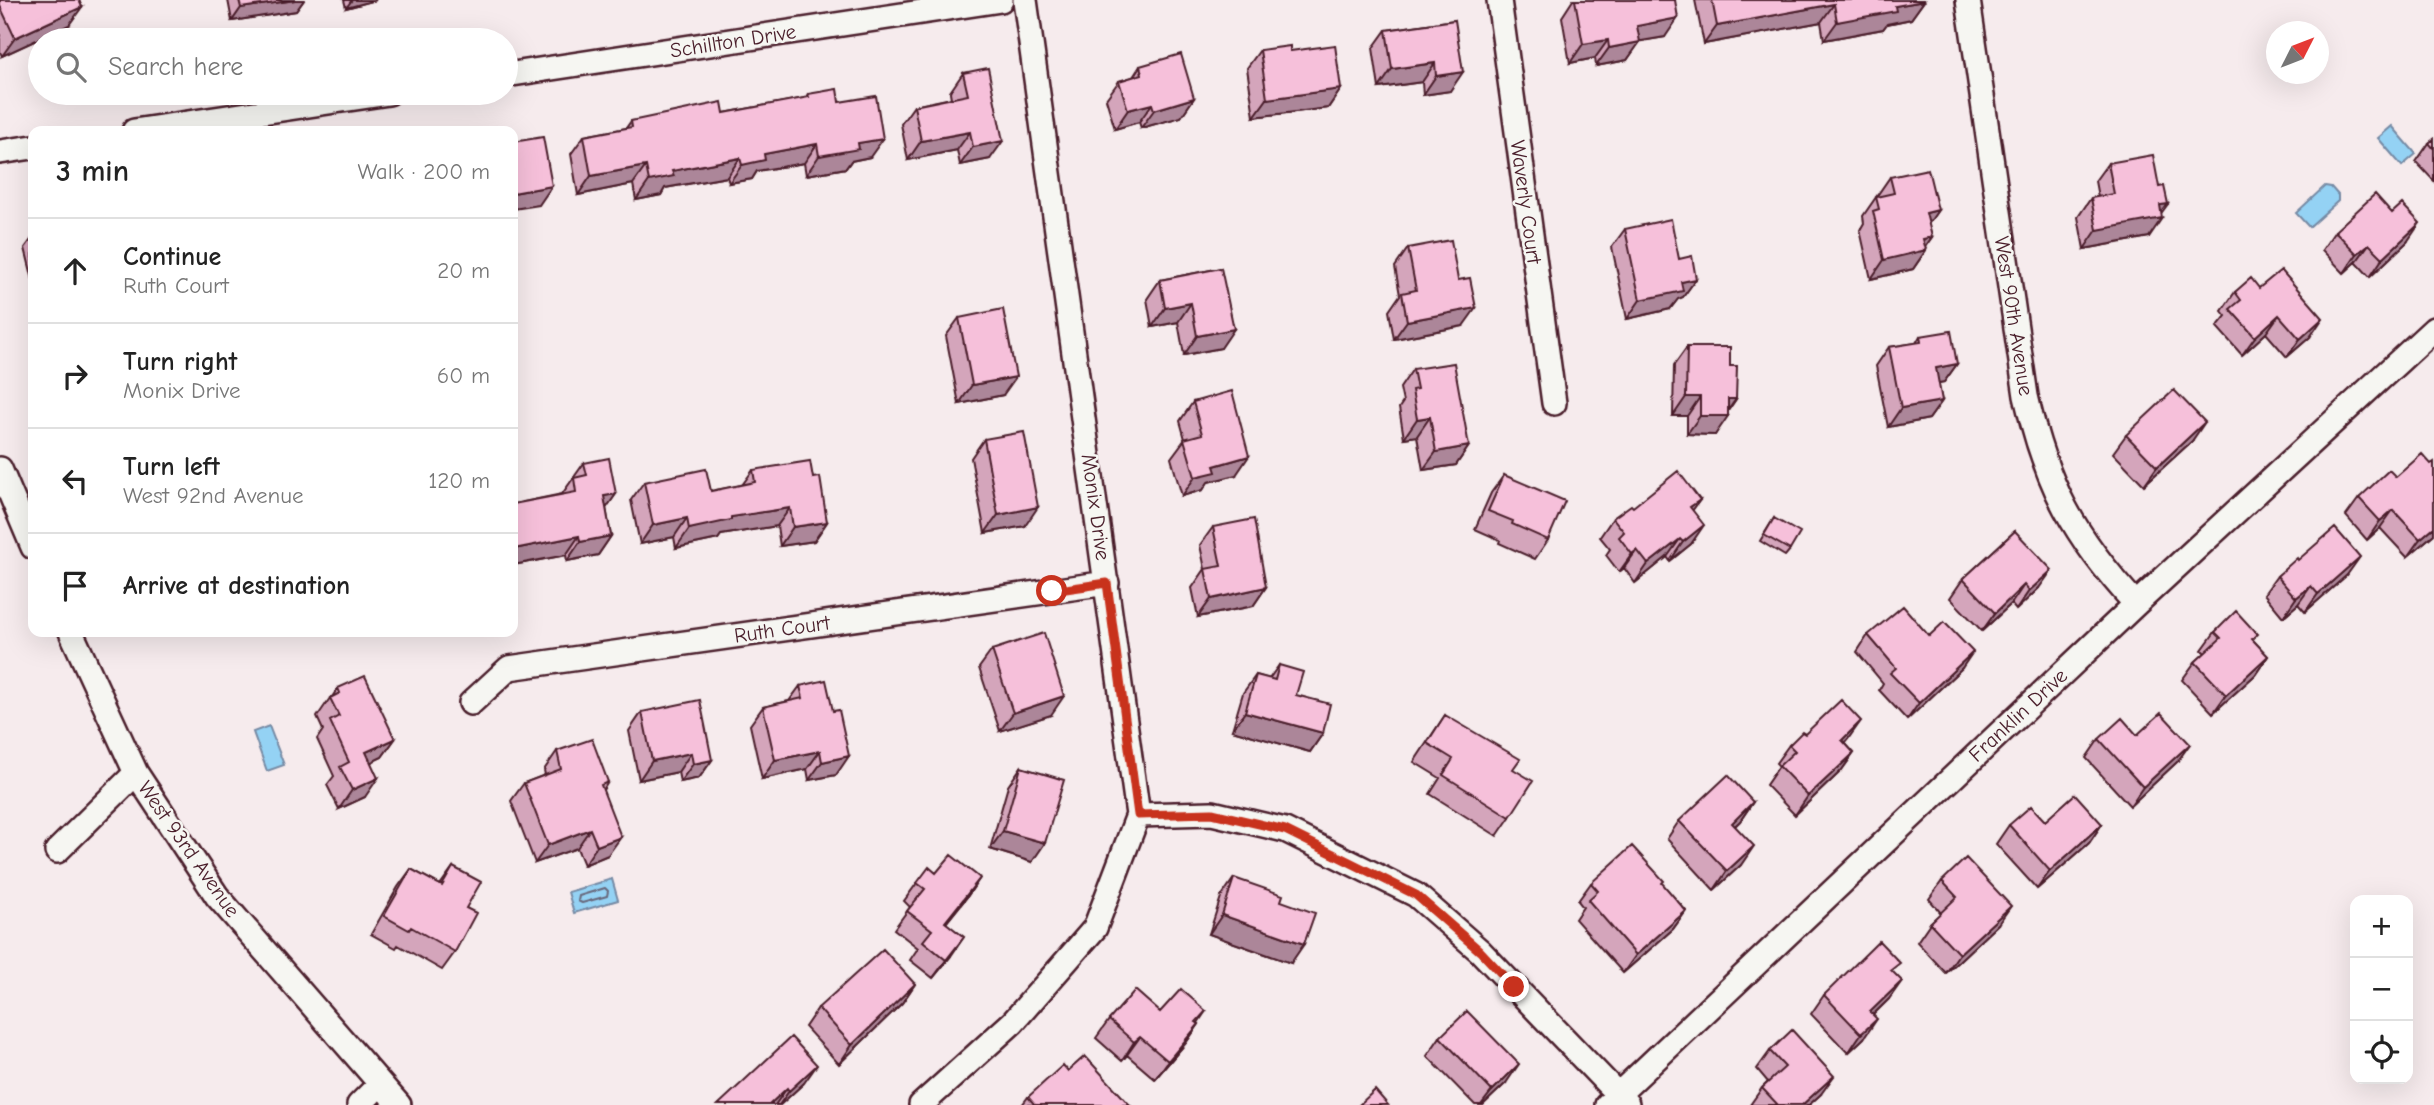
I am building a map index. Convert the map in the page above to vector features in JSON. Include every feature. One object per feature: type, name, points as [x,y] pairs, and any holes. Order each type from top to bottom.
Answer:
[{"type":"street","name":"Schillton Drive","points":[[518,73],[1001,0]]},
{"type":"street","name":"Monix Drive","points":[[921,1105],[1013,1022],[1095,929],[1138,815],[1025,0]]},
{"type":"street","name":"Waverly Court","points":[[1499,0],[1554,403]]},
{"type":"street","name":"West 90th Avenue","points":[[1968,0],[2026,396],[2039,450],[2059,498],[2083,540],[2110,576],[2136,604]]},
{"type":"street","points":[[168,126],[308,105]]},
{"type":"street","points":[[0,152],[28,147]]},
{"type":"street","name":"Franklin Drive","points":[[1617,1102],[2136,604],[2434,329]]},
{"type":"street","points":[[0,468],[28,535]]},
{"type":"street","name":"Ruth Court","points":[[471,703],[509,668],[1107,583]]},
{"type":"street","name":"West 93rd Avenue","points":[[73,637],[136,773],[218,896],[399,1105]]},
{"type":"street","points":[[57,851],[136,773]]},
{"type":"street","points":[[1138,815],[1212,813],[1285,830],[1416,895],[1480,951],[1617,1102]]},
{"type":"street","points":[[359,1105],[380,1084]]},
{"type":"water","points":[[2392,126],[2416,154],[2402,166],[2378,138]]},
{"type":"water","points":[[2325,186],[2331,187],[2338,195],[2338,201],[2309,227],[2296,213]]},
{"type":"water","points":[[269,726],[284,765],[267,771],[253,732]]},
{"type":"water","points":[[612,879],[618,900],[574,913],[568,892]]},
{"type":"building","points":[[0,0],[79,0],[82,7],[37,28],[28,28],[28,32],[15,38],[0,6]]},
{"type":"building","points":[[239,0],[295,0],[241,8]]},
{"type":"building","points":[[1575,0],[1675,0],[1678,18],[1637,26],[1640,42],[1609,48],[1608,40],[1583,44]]},
{"type":"building","points":[[1712,0],[1924,1],[1895,6],[1896,11],[1837,22],[1834,4],[1717,26]]},
{"type":"building","points":[[1455,20],[1463,72],[1436,76],[1435,63],[1392,69],[1386,30]]},
{"type":"building","points":[[1335,45],[1341,89],[1267,99],[1260,50],[1290,46],[1290,51]]},
{"type":"building","points":[[1181,54],[1194,98],[1154,110],[1152,104],[1128,110],[1119,81],[1142,74],[1140,66]]},
{"type":"building","points":[[988,68],[1003,141],[973,147],[970,132],[921,141],[914,106],[968,95],[963,73]]},
{"type":"building","points":[[837,89],[839,102],[876,96],[883,139],[858,143],[859,149],[819,156],[817,144],[764,154],[765,160],[742,165],[740,158],[672,171],[674,176],[649,181],[646,166],[591,176],[584,136],[632,127],[631,121],[722,102],[724,113]]},
{"type":"building","points":[[543,137],[552,186],[518,192],[518,141]]},
{"type":"building","points":[[2153,155],[2159,187],[2164,186],[2168,204],[2160,205],[2162,218],[2097,230],[2091,198],[2114,194],[2108,163]]},
{"type":"building","points":[[1928,169],[1938,210],[1926,213],[1932,237],[1923,239],[1926,250],[1884,260],[1873,211],[1879,209],[1876,197],[1894,193],[1890,177]]},
{"type":"building","points":[[2375,194],[2392,213],[2402,204],[2420,223],[2383,258],[2369,244],[2357,254],[2335,231]]},
{"type":"building","points":[[1671,219],[1679,259],[1692,256],[1696,279],[1681,282],[1683,291],[1640,300],[1625,229]]},
{"type":"building","points":[[1451,240],[1458,280],[1470,278],[1476,308],[1407,321],[1402,293],[1416,290],[1408,248]]},
{"type":"building","points":[[1221,268],[1234,329],[1197,336],[1191,303],[1165,308],[1160,280]]},
{"type":"building","points":[[2281,270],[2323,318],[2300,339],[2279,315],[2255,337],[2230,309],[2241,300],[2235,292],[2251,278],[2259,288]]},
{"type":"building","points":[[1003,309],[1016,377],[972,385],[959,318]]},
{"type":"building","points":[[1951,331],[1957,364],[1936,368],[1942,401],[1901,408],[1889,347],[1921,342],[1920,336]]},
{"type":"building","points":[[1687,347],[1730,347],[1730,366],[1737,366],[1736,399],[1728,399],[1728,416],[1700,416],[1700,397],[1686,397]]},
{"type":"building","points":[[1454,363],[1469,446],[1436,452],[1430,417],[1417,419],[1412,390],[1417,389],[1413,369]]},
{"type":"building","points":[[2174,390],[2205,422],[2157,467],[2126,435]]},
{"type":"building","points":[[1232,391],[1249,456],[1214,466],[1216,472],[1195,477],[1184,439],[1202,434],[1193,402]]},
{"type":"building","points":[[1024,432],[1038,507],[998,515],[984,439]]},
{"type":"building","points":[[2422,454],[2431,464],[2434,462],[2434,527],[2420,539],[2393,510],[2380,521],[2359,498],[2389,470],[2396,477]]},
{"type":"building","points":[[609,458],[616,494],[604,496],[611,536],[580,542],[579,536],[518,548],[518,503],[576,492],[574,478],[587,475],[584,463]]},
{"type":"building","points":[[810,461],[813,478],[820,477],[827,522],[793,527],[790,508],[731,517],[731,520],[689,529],[687,518],[653,525],[644,482],[706,469],[711,491],[755,482],[753,470]]},
{"type":"building","points":[[1678,471],[1700,500],[1690,507],[1704,525],[1683,542],[1680,539],[1648,564],[1637,550],[1632,554],[1619,537],[1624,532],[1613,518],[1631,505],[1633,507]]},
{"type":"building","points":[[1504,475],[1565,501],[1548,540],[1488,511]]},
{"type":"building","points":[[1774,518],[1800,533],[1790,550],[1764,535]]},
{"type":"building","points":[[1254,519],[1266,587],[1211,599],[1205,569],[1221,566],[1213,527]]},
{"type":"building","points":[[2335,528],[2360,557],[2318,594],[2311,586],[2296,598],[2277,576]]},
{"type":"building","points":[[2015,531],[2052,570],[2029,591],[2024,585],[1995,613],[1963,579]]},
{"type":"building","points":[[1903,606],[1929,636],[1944,622],[1973,652],[1919,703],[1890,673],[1896,668],[1868,635]]},
{"type":"building","points":[[2236,611],[2257,634],[2252,639],[2268,656],[2226,695],[2195,662],[2221,638],[2215,632]]},
{"type":"building","points":[[1044,633],[1064,696],[1013,713],[992,650]]},
{"type":"building","points":[[1279,665],[1303,672],[1296,695],[1330,704],[1323,733],[1245,712],[1256,675],[1275,680]]},
{"type":"building","points":[[365,676],[395,739],[366,752],[378,778],[352,790],[340,767],[349,762],[330,721],[339,716],[330,698],[340,693],[338,688]]},
{"type":"building","points":[[826,680],[833,711],[839,710],[849,756],[822,762],[820,751],[775,760],[763,707],[803,698],[800,686]]},
{"type":"building","points":[[700,700],[712,760],[693,764],[691,753],[652,761],[642,712]]},
{"type":"building","points":[[1841,700],[1861,721],[1842,740],[1854,753],[1808,796],[1779,766],[1795,751],[1789,745],[1802,732],[1805,734]]},
{"type":"building","points":[[2161,713],[2190,744],[2143,787],[2099,739],[2122,718],[2137,735]]},
{"type":"building","points":[[1445,715],[1520,759],[1513,769],[1533,781],[1510,817],[1443,775],[1453,759],[1427,743]]},
{"type":"building","points":[[592,739],[608,782],[601,785],[621,837],[597,846],[590,829],[548,845],[524,783],[561,769],[557,751]]},
{"type":"building","points":[[1021,767],[1064,780],[1045,843],[1003,831]]},
{"type":"building","points":[[1728,775],[1753,802],[1732,823],[1754,846],[1727,871],[1679,821]]},
{"type":"building","points":[[2075,794],[2102,824],[2050,871],[2009,825],[2031,806],[2045,821]]},
{"type":"building","points":[[1632,846],[1664,881],[1662,883],[1686,911],[1636,955],[1588,900],[1598,891],[1591,883]]},
{"type":"building","points":[[951,855],[980,878],[945,922],[964,937],[946,960],[923,941],[932,930],[907,911],[925,889],[917,883],[929,867],[936,873]]},
{"type":"building","points":[[1966,858],[2011,906],[1959,954],[1930,923],[1957,897],[1942,881]]},
{"type":"building","points":[[453,867],[481,882],[466,908],[476,913],[455,952],[411,927],[409,930],[384,916],[411,869],[442,886]]},
{"type":"building","points":[[1234,878],[1283,895],[1281,901],[1315,913],[1304,944],[1222,915]]},
{"type":"building","points":[[1879,941],[1900,963],[1891,970],[1902,981],[1870,1012],[1877,1019],[1861,1034],[1824,995]]},
{"type":"building","points":[[883,949],[915,984],[852,1045],[818,1008]]},
{"type":"building","points":[[1181,989],[1206,1011],[1196,1022],[1199,1024],[1168,1061],[1140,1037],[1134,1042],[1109,1020],[1135,990],[1160,1012]]},
{"type":"building","points":[[1467,1011],[1519,1064],[1492,1091],[1440,1037]]},
{"type":"building","points":[[1792,1030],[1834,1076],[1802,1105],[1778,1105],[1762,1088],[1785,1067],[1770,1051]]},
{"type":"building","points":[[791,1037],[817,1065],[769,1105],[718,1105]]},
{"type":"building","points":[[1085,1056],[1130,1105],[1035,1105],[1028,1097],[1063,1065],[1068,1071]]},
{"type":"building","points":[[1375,1090],[1388,1105],[1359,1105]]},
{"type":"route","points":[[1052,591],[1107,583],[1138,815],[1212,813],[1285,830],[1416,895],[1480,951],[1514,987]]}]
